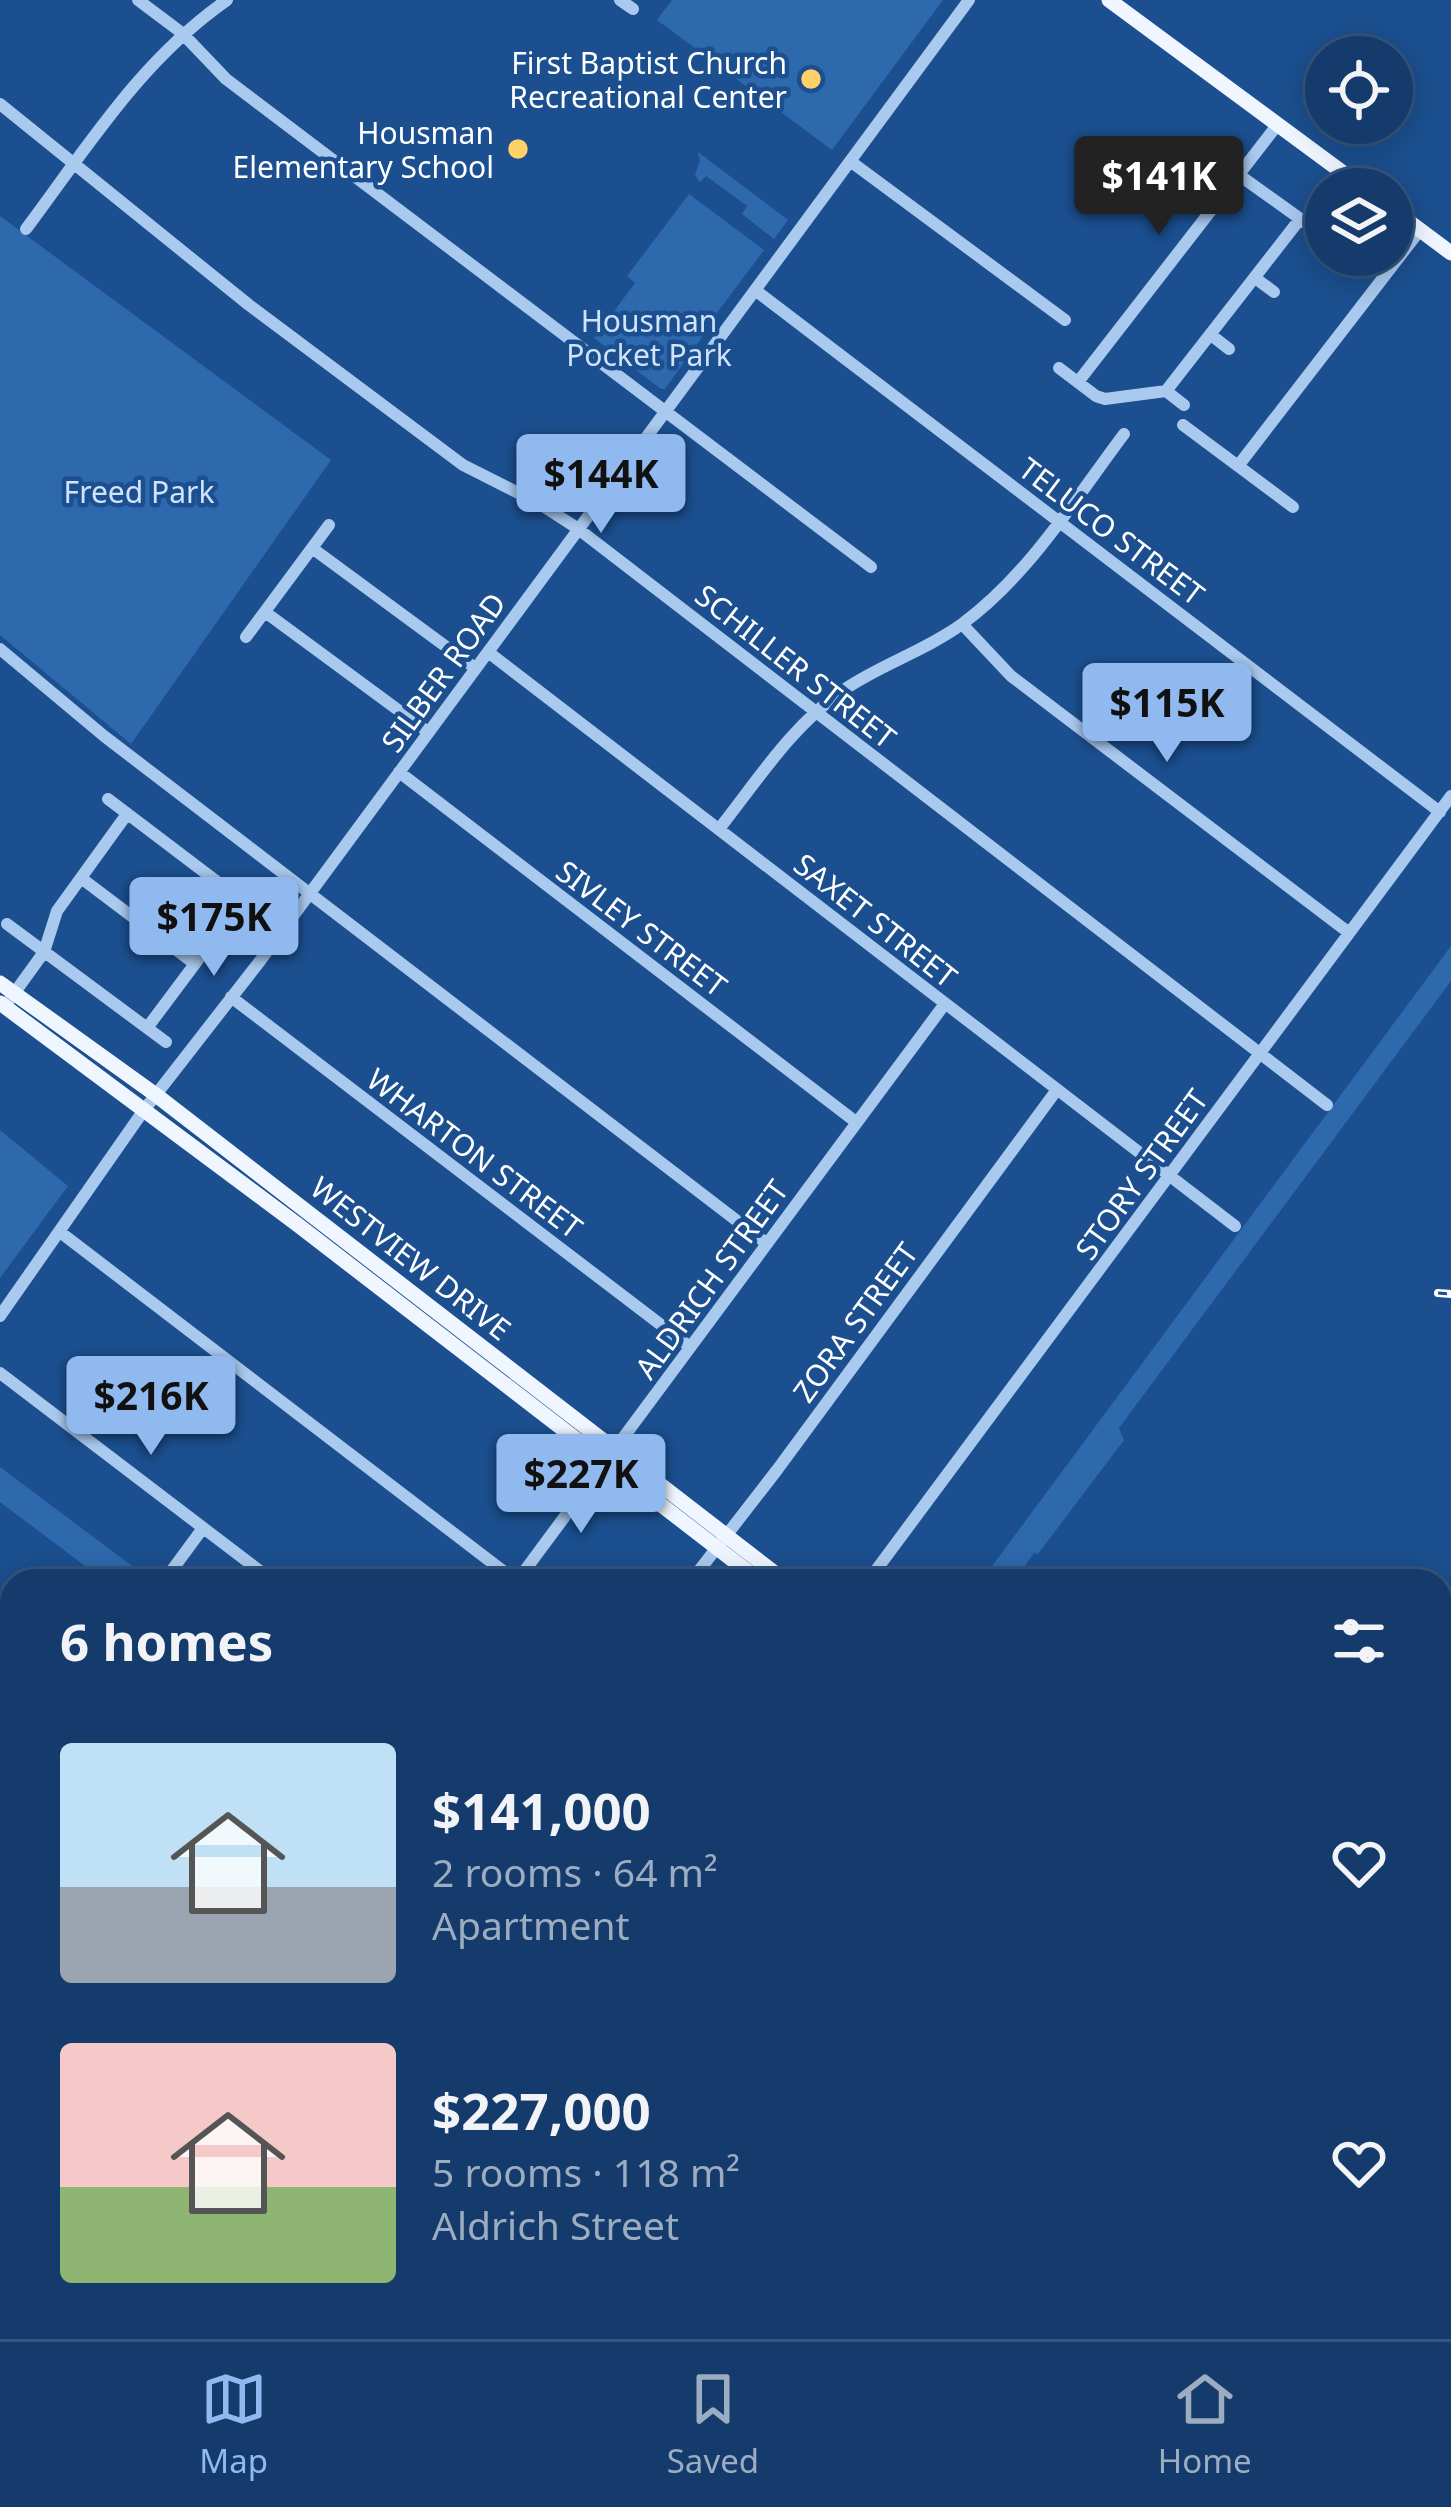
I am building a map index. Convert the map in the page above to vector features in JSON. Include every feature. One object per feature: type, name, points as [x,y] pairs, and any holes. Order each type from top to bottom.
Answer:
[{"type":"main road","points":[[1109,0],[1337,168]]},
{"type":"main road","points":[[1413,225],[1451,253]]},
{"type":"main road","name":"WESTVIEW DRIVE","points":[[5,996],[155,1096],[303,1219],[720,1542],[748,1569]]},
{"type":"main road","name":"WESTVIEW DRIVE","points":[[5,996],[144,1110],[303,1219]]},
{"type":"main road","name":"WESTVIEW DRIVE","points":[[720,1542],[765,1569]]},
{"type":"street","points":[[138,0],[182,34],[226,79],[871,567]]},
{"type":"street","points":[[26,229],[142,74],[182,34],[227,0]]},
{"type":"street","points":[[620,0],[633,10]]},
{"type":"street","name":"SILBER ROAD","points":[[0,1316],[144,1110],[969,0]]},
{"type":"street","name":"SCHILLER STREET","points":[[0,104],[249,305],[464,465],[577,528],[1327,1105]]},
{"type":"street","points":[[1078,382],[1278,124]]},
{"type":"street","points":[[850,161],[1065,320]]},
{"type":"street","points":[[1239,175],[1305,222]]},
{"type":"street","points":[[1166,392],[1300,219]]},
{"type":"street","points":[[1238,466],[1420,230]]},
{"type":"street","points":[[1255,278],[1274,292]]},
{"type":"street","name":"TELUCO STREET","points":[[755,290],[1440,812]]},
{"type":"street","points":[[1211,335],[1229,349]]},
{"type":"street","points":[[1059,368],[1105,399],[1166,392],[1184,404]]},
{"type":"street","points":[[1183,424],[1293,507]]},
{"type":"street","points":[[719,829],[816,712],[869,674],[962,625],[1020,571],[1124,434]]},
{"type":"street","points":[[247,637],[329,525]]},
{"type":"street","points":[[312,548],[475,668]]},
{"type":"street","points":[[266,612],[428,732]]},
{"type":"street","points":[[962,625],[1011,676],[1348,932]]},
{"type":"street","points":[[0,650],[104,736],[766,1243]]},
{"type":"street","name":"SAXET STREET","points":[[488,652],[1235,1226]]},
{"type":"street","name":"SIVLEY STREET","points":[[399,772],[856,1122]]},
{"type":"street","name":"STORY STREET","points":[[877,1569],[1451,796]]},
{"type":"street","points":[[108,800],[261,915]]},
{"type":"street","points":[[5,996],[44,952],[57,911],[127,814]]},
{"type":"street","points":[[81,878],[195,964]]},
{"type":"street","points":[[147,1028],[242,901]]},
{"type":"street","points":[[7,924],[166,1042]]},
{"type":"street","name":"WHARTON STREET","points":[[231,997],[690,1347]]},
{"type":"street","name":"ALDRICH STREET","points":[[526,1569],[944,1005]]},
{"type":"street","name":"ZORA STREET","points":[[700,1569],[1056,1091]]},
{"type":"street","points":[[60,1232],[501,1569]]},
{"type":"street","points":[[0,1373],[257,1569]]},
{"type":"street","points":[[173,1569],[203,1528]]},
{"type":"green space","name":"First Baptist Church Recreational Center","points":[[672,0],[943,0],[832,150],[657,20]]},
{"type":"green space","points":[[698,152],[788,220],[774,239],[742,214],[747,206],[706,176],[700,182],[695,175]]},
{"type":"green space","name":"Housman Pocket Park","points":[[689,194],[764,250],[702,333],[685,321],[703,336],[661,389],[594,338],[635,283],[627,276]]},
{"type":"green space","name":"Freed Park","points":[[0,216],[331,460],[131,744],[0,635]]},
{"type":"green space","points":[[1451,946],[1451,981],[1119,1428],[1124,1440],[1023,1569],[990,1569]]},
{"type":"green space","points":[[0,1130],[68,1186],[0,1278]]},
{"type":"green space","points":[[0,1467],[136,1569],[89,1569],[0,1502]]},
{"type":"railway","points":[[1438,1293],[1451,1294]]},
{"type":"place","name":"First Baptist Church Recreational Center","points":[[811,79]]},
{"type":"place","name":"Housman Elementary School","points":[[518,149]]}]
